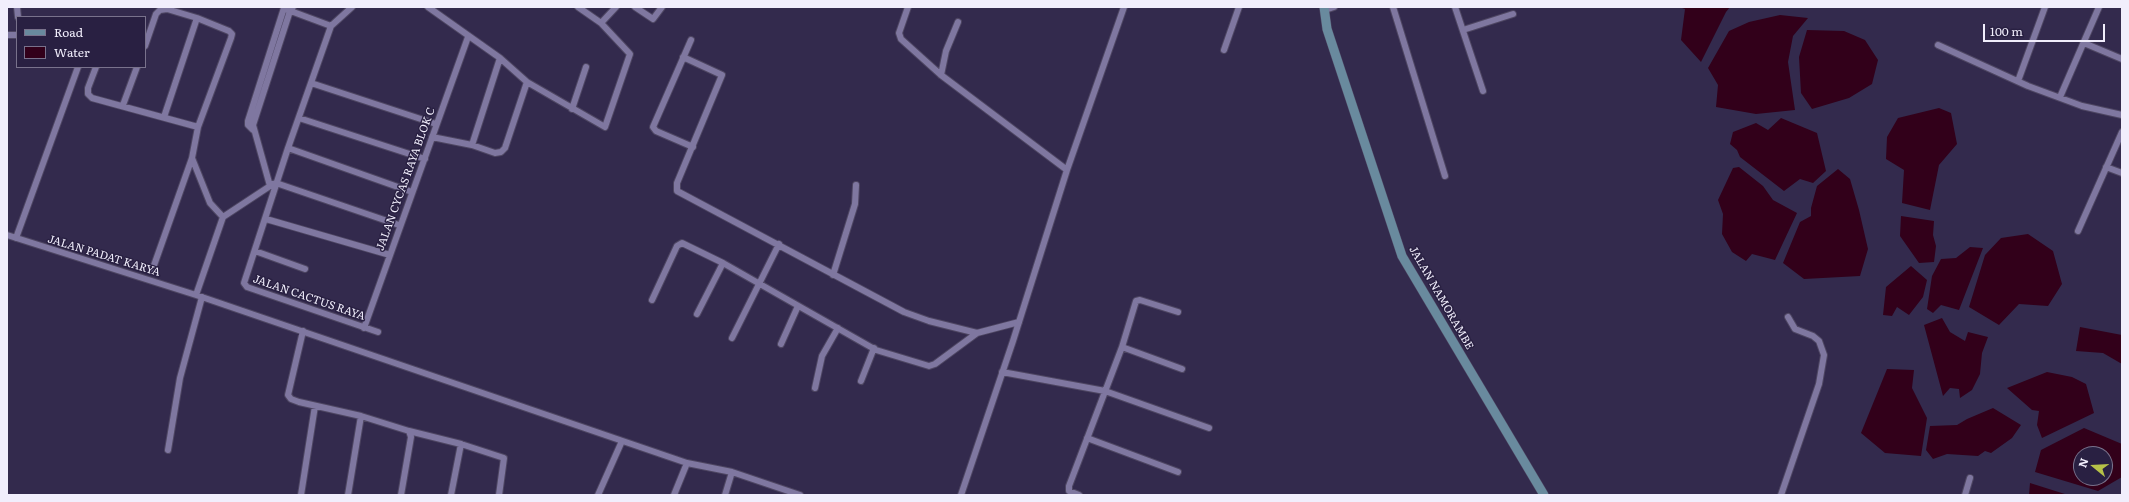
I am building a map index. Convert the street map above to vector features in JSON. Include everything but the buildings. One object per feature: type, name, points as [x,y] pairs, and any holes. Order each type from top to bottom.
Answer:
[{"type":"main road","name":"JALAN NAMORAMBE","points":[[1324,9],[1327,29],[1402,256],[1544,495]]},
{"type":"street","points":[[270,186],[253,130],[287,8],[331,26],[352,7]]},
{"type":"street","points":[[428,7],[468,37],[500,58],[527,82],[602,127],[606,126],[630,57],[627,50],[601,23],[578,7]]},
{"type":"street","points":[[601,23],[616,7]]},
{"type":"street","points":[[635,7],[654,19],[662,7]]},
{"type":"street","points":[[908,7],[900,37],[942,75],[1067,170]]},
{"type":"street","points":[[960,495],[1019,322],[1067,170],[1124,7]]},
{"type":"street","points":[[1224,50],[1239,7]]},
{"type":"street","points":[[1324,9],[1334,7]]},
{"type":"street","points":[[1393,7],[1445,176]]},
{"type":"street","points":[[1455,7],[1483,91]]},
{"type":"street","points":[[2018,81],[2046,7]]},
{"type":"street","points":[[2060,97],[2099,7]]},
{"type":"street","points":[[146,43],[156,14],[160,10],[167,9],[197,18],[230,31],[232,34],[198,127],[192,158],[152,271]]},
{"type":"street","points":[[1463,30],[1513,14]]},
{"type":"street","points":[[164,117],[197,18]]},
{"type":"street","points":[[942,75],[946,51],[958,22]]},
{"type":"street","name":"JALAN CACTUS RAYA","points":[[331,26],[310,82],[276,183],[266,219],[244,280],[247,287],[378,332]]},
{"type":"street","name":"JALAN CYCAS RAYA BLOK C","points":[[364,328],[399,226],[468,37]]},
{"type":"street","points":[[691,40],[653,127],[656,131],[693,147]]},
{"type":"street","points":[[2084,43],[2122,59]]},
{"type":"street","points":[[1938,45],[2018,81],[2082,106],[2122,115]]},
{"type":"street","points":[[683,57],[722,75],[677,183],[677,191],[779,244],[833,275],[904,312],[929,321],[977,333]]},
{"type":"street","points":[[472,145],[500,58]]},
{"type":"street","points":[[572,109],[586,67]]},
{"type":"street","points":[[16,238],[78,68]]},
{"type":"street","points":[[96,68],[88,88],[88,94],[92,98],[123,105],[198,127]]},
{"type":"street","points":[[123,105],[137,68]]},
{"type":"street","points":[[310,82],[436,124]]},
{"type":"street","points":[[432,137],[472,145],[495,153],[503,150],[527,82]]},
{"type":"street","points":[[299,118],[424,159]]},
{"type":"street","points":[[2078,231],[2122,132]]},
{"type":"street","points":[[288,148],[412,192]]},
{"type":"street","points":[[192,158],[210,203],[222,217]]},
{"type":"street","points":[[2106,167],[2122,174]]},
{"type":"street","points":[[168,450],[180,378],[199,296],[222,217],[276,183],[399,226]]},
{"type":"street","points":[[833,275],[855,204],[856,185]]},
{"type":"street","points":[[266,219],[390,255]]},
{"type":"street","name":"JALAN PADAT KARYA","points":[[7,235],[199,296],[687,463],[732,472],[791,494],[800,495]]},
{"type":"street","points":[[652,300],[679,244],[685,243],[874,348],[932,365],[977,333],[1019,322]]},
{"type":"street","points":[[732,338],[779,244]]},
{"type":"street","points":[[255,251],[305,269]]},
{"type":"street","points":[[697,314],[723,263]]},
{"type":"street","points":[[1079,495],[1071,492],[1069,489],[1122,347],[1137,300],[1178,312]]},
{"type":"street","points":[[781,344],[798,306]]},
{"type":"street","points":[[1781,495],[1819,384],[1824,355],[1819,341],[1813,336],[1792,326],[1788,316]]},
{"type":"street","points":[[815,388],[822,356],[838,328]]},
{"type":"street","points":[[303,331],[288,395],[295,400],[315,406],[361,416],[409,431],[461,444],[504,458],[499,495]]},
{"type":"street","points":[[1122,347],[1182,369]]},
{"type":"street","points":[[862,381],[874,348]]},
{"type":"street","points":[[1002,372],[1105,391],[1209,428]]},
{"type":"street","points":[[301,495],[315,406]]},
{"type":"street","points":[[348,495],[361,416]]},
{"type":"street","points":[[401,495],[411,437],[409,431]]},
{"type":"street","points":[[1087,438],[1178,472]]},
{"type":"street","points":[[601,494],[622,441]]},
{"type":"street","points":[[451,495],[461,444]]},
{"type":"street","points":[[674,495],[687,463]]},
{"type":"street","points":[[725,495],[732,472]]},
{"type":"street","points":[[1965,495],[1970,478]]},
{"type":"water","points":[[1679,7],[1730,7],[1726,12],[1701,62],[1681,40],[1685,9]]},
{"type":"water","points":[[1780,15],[1808,18],[1793,36],[1788,62],[1795,110],[1756,114],[1716,107],[1718,85],[1708,68],[1729,31],[1749,22]]},
{"type":"water","points":[[1807,30],[1844,31],[1865,40],[1878,60],[1872,84],[1849,98],[1812,109],[1801,93],[1799,57]]},
{"type":"water","points":[[1939,108],[1951,113],[1957,144],[1939,165],[1930,210],[1902,203],[1904,170],[1886,159],[1887,137],[1898,118]]},
{"type":"water","points":[[1781,118],[1817,133],[1826,171],[1813,183],[1800,179],[1784,191],[1740,157],[1737,150],[1730,144],[1733,132],[1756,123],[1768,130]]},
{"type":"water","points":[[1739,167],[1763,186],[1773,200],[1797,213],[1775,260],[1752,254],[1746,261],[1732,252],[1722,234],[1723,214],[1718,200],[1733,168]]},
{"type":"water","points":[[1838,169],[1850,179],[1868,249],[1860,276],[1804,279],[1783,263],[1800,222],[1811,216],[1811,208],[1817,186]]},
{"type":"water","points":[[1901,216],[1934,221],[1933,235],[1936,246],[1934,262],[1919,263],[1900,236]]},
{"type":"water","points":[[2028,234],[2053,251],[2062,284],[2048,306],[2019,304],[1999,325],[1969,307],[1985,255],[2001,238]]},
{"type":"water","points":[[1970,247],[1983,248],[1959,310],[1941,305],[1933,313],[1927,309],[1932,276],[1941,259],[1956,258]]},
{"type":"water","points":[[1911,266],[1927,280],[1923,297],[1909,315],[1897,307],[1892,316],[1883,315],[1886,287]]},
{"type":"water","points":[[1942,318],[1950,332],[1965,341],[1968,332],[1988,337],[1982,353],[1980,374],[1972,390],[1960,398],[1959,389],[1950,388],[1943,396],[1924,325]]},
{"type":"water","points":[[2080,327],[2122,335],[2122,364],[2103,353],[2076,351]]},
{"type":"water","points":[[1887,369],[1914,370],[1912,388],[1927,418],[1921,456],[1885,453],[1861,433]]},
{"type":"water","points":[[2047,372],[2072,377],[2086,384],[2094,413],[2042,438],[2037,425],[2039,411],[2032,410],[2007,388]]},
{"type":"water","points":[[1993,408],[2021,425],[2012,438],[1991,453],[1985,451],[1978,456],[1947,454],[1933,459],[1926,450],[1930,426],[1957,425]]},
{"type":"water","points":[[2084,428],[2122,444],[2122,477],[2113,482],[2113,446],[2073,446],[2073,483],[2035,472],[2041,450]]},
{"type":"water","points":[[2030,483],[2068,495],[2029,495]]},
{"type":"water","points":[[2081,486],[2107,486],[2098,491]]}]
